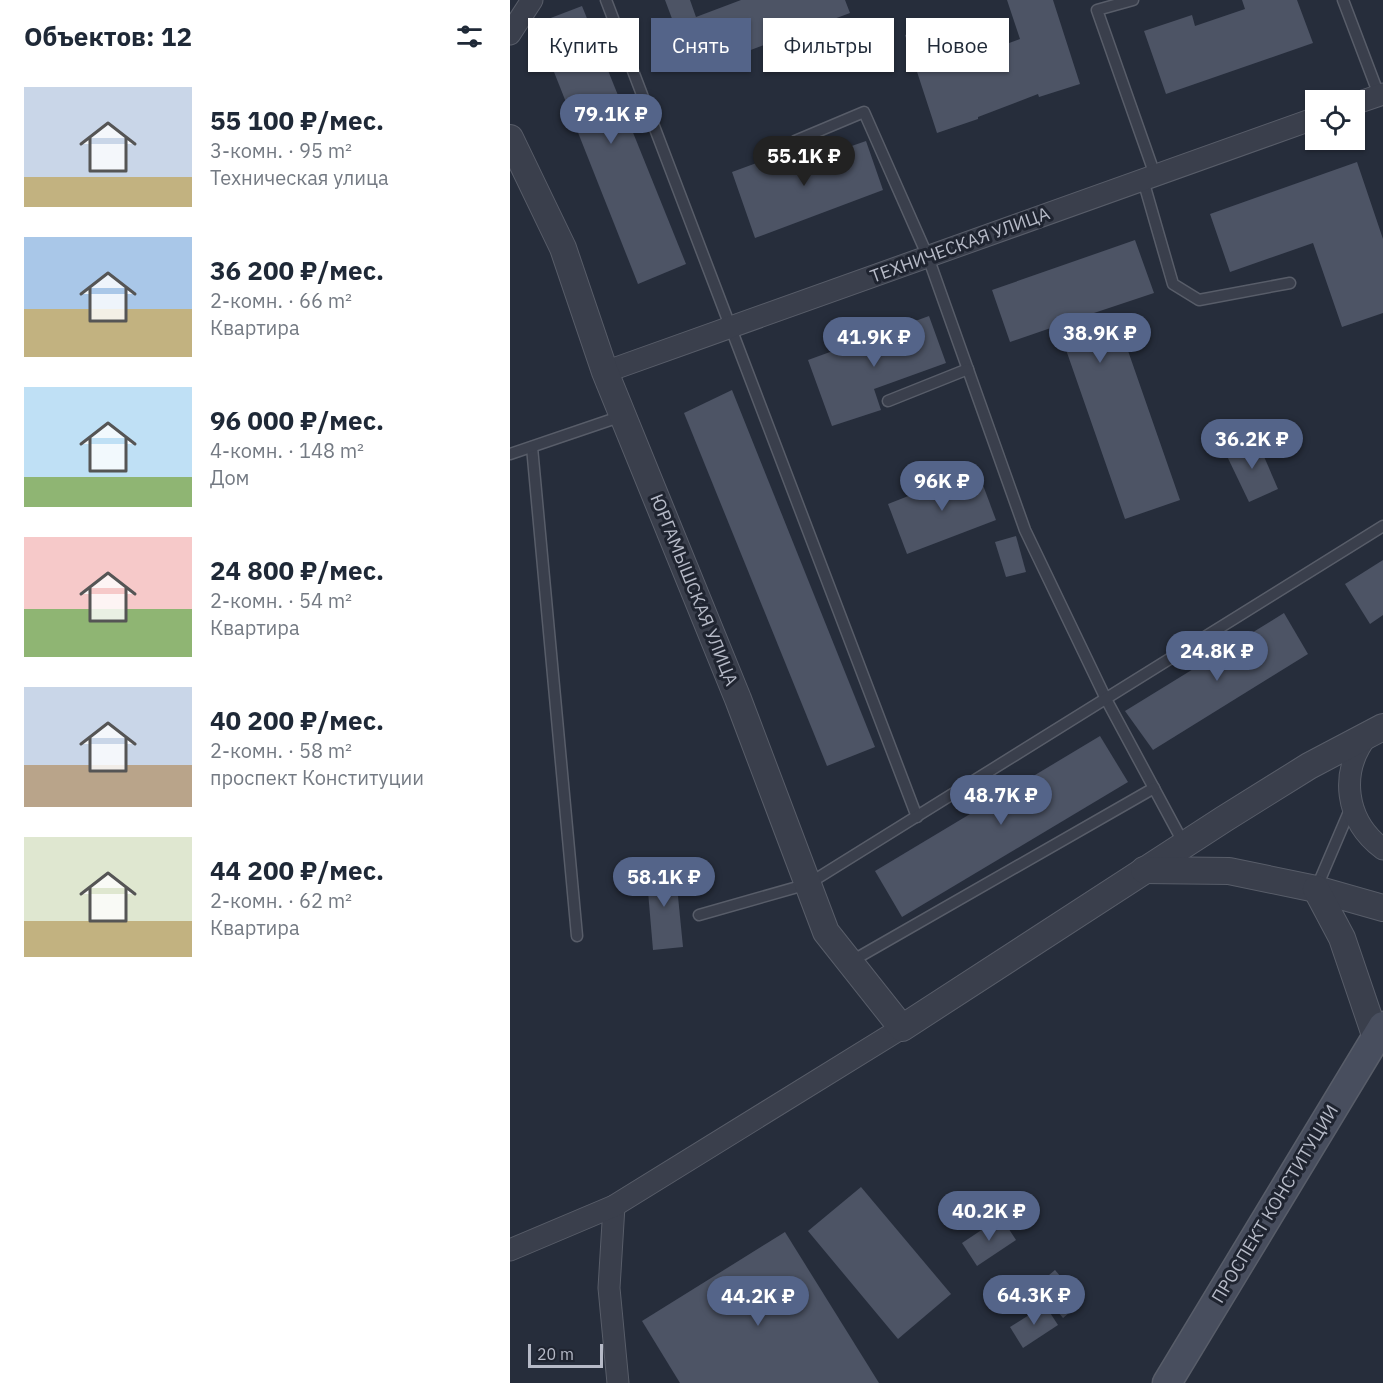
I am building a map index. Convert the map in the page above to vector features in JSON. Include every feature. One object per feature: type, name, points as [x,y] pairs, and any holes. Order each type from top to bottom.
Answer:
[{"type":"main road","name":"ПРОСПЕКТ КОНСТИТУЦИИ","points":[[1167,1383],[1379,1032]]},
{"type":"street","points":[[510,34],[532,0]]},
{"type":"street","points":[[1365,100],[1381,94]]},
{"type":"street","name":"ТЕХНИЧЕСКАЯ УЛИЦА","points":[[604,372],[1305,122]]},
{"type":"street","name":"ЮРГАМЫШСКАЯ УЛИЦА","points":[[510,138],[563,248],[604,372],[738,699],[826,932],[902,1028]]},
{"type":"street","points":[[1375,731],[1355,751],[1351,764],[1352,804],[1362,827],[1383,849]]},
{"type":"street","points":[[510,1250],[614,1206],[902,1028],[1184,844],[1309,766],[1375,731]]},
{"type":"street","points":[[1144,870],[1229,871],[1316,889],[1383,908]]},
{"type":"street","points":[[1316,889],[1342,938],[1379,1032]]},
{"type":"street","points":[[614,1206],[609,1288],[618,1383]]},
{"type":"lane","points":[[606,0],[917,817]]},
{"type":"lane","points":[[1132,0],[1097,10],[1149,177],[1173,284],[1199,300],[1290,283]]},
{"type":"lane","points":[[1343,0],[1381,94]]},
{"type":"lane","points":[[795,141],[864,112],[928,257],[1025,530],[1106,699],[1184,844]]},
{"type":"lane","points":[[888,401],[968,369]]},
{"type":"lane","points":[[510,454],[623,416]]},
{"type":"lane","points":[[532,447],[577,936]]},
{"type":"lane","points":[[699,915],[808,884],[1383,526]]},
{"type":"lane","points":[[850,962],[1154,788]]},
{"type":"lane","points":[[1316,889],[1352,804]]},
{"type":"building","points":[[665,0],[690,0],[696,17],[741,0],[845,0],[850,13],[837,18],[763,18],[763,45],[751,50],[751,18],[672,18]]},
{"type":"building","points":[[1007,0],[1053,0],[1080,84],[1039,97],[1038,94],[937,133],[917,72],[1009,72],[1009,43],[1020,39]]},
{"type":"building","points":[[1242,0],[1297,0],[1313,43],[1166,94],[1144,31],[1192,15],[1195,26],[1245,9]]},
{"type":"building","points":[[582,6],[587,18],[551,18]]},
{"type":"building","points":[[554,72],[609,72],[686,264],[638,284]]},
{"type":"building","points":[[866,141],[883,190],[755,238],[732,172],[792,150],[797,165]]},
{"type":"building","points":[[1357,162],[1383,239],[1383,313],[1342,327],[1313,243],[1230,272],[1210,214]]},
{"type":"building","points":[[1135,240],[1154,293],[1088,315],[1095,334],[1119,325],[1180,500],[1125,519],[1064,344],[1081,338],[1074,320],[1010,342],[992,290]]},
{"type":"building","points":[[929,316],[946,363],[874,389],[881,410],[832,426],[808,360]]},
{"type":"building","points":[[732,390],[875,747],[827,766],[684,413]]},
{"type":"building","points":[[1256,438],[1278,489],[1249,502],[1225,452]]},
{"type":"building","points":[[977,469],[996,520],[907,554],[888,504]]},
{"type":"building","points":[[1016,536],[1026,572],[1006,577],[995,542]]},
{"type":"building","points":[[1383,560],[1383,615],[1370,624],[1345,584]]},
{"type":"building","points":[[1284,613],[1308,654],[1153,750],[1125,711]]},
{"type":"building","points":[[1100,736],[1128,782],[902,917],[875,871]]},
{"type":"building","points":[[675,866],[683,947],[653,950],[646,868]]},
{"type":"building","points":[[861,1187],[951,1294],[898,1339],[808,1231]]},
{"type":"building","points":[[1001,1217],[1016,1240],[977,1266],[962,1243]]},
{"type":"building","points":[[785,1232],[879,1383],[680,1383],[642,1321]]},
{"type":"building","points":[[1055,1270],[1082,1302],[1063,1318],[1036,1286]]},
{"type":"building","points":[[1045,1305],[1058,1325],[1023,1348],[1010,1327]]}]
